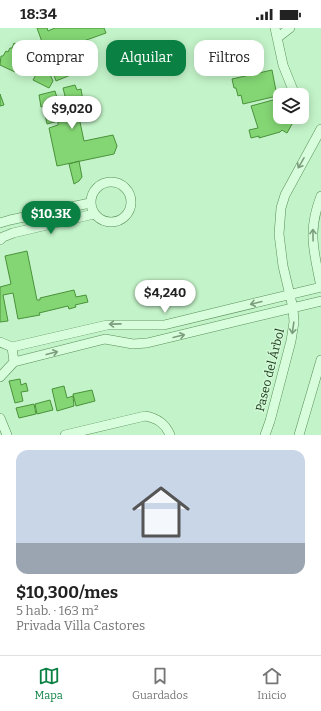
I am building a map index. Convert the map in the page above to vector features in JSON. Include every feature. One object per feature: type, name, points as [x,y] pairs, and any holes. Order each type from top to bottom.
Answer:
[{"type":"street","points":[[275,28],[283,65],[292,88]]},
{"type":"street","points":[[277,38],[290,28]]},
{"type":"street","name":"Paseo del Árbol","points":[[266,435],[291,340],[294,322],[293,308],[283,266],[279,234],[281,208],[288,188],[321,129]]},
{"type":"street","points":[[110,182],[122,186],[127,190],[130,196],[130,208],[123,219],[117,222],[104,222],[94,214],[90,203],[94,191],[98,186],[110,182]]},
{"type":"street","points":[[0,342],[12,347],[107,325],[164,325],[321,287],[313,246],[312,231],[315,212],[321,196]]},
{"type":"street","points":[[0,223],[90,203]]},
{"type":"street","points":[[0,240],[3,237],[13,233],[94,214]]},
{"type":"street","points":[[0,377],[14,362],[105,339],[133,344],[147,343],[321,302]]},
{"type":"street","points":[[12,347],[14,362]]},
{"type":"street","points":[[299,435],[321,360]]},
{"type":"street","points":[[65,435],[145,416],[153,417],[159,420],[165,425],[170,435]]},
{"type":"street","points":[[0,418],[8,435]]},
{"type":"building","points":[[37,28],[47,28],[48,31],[55,28],[104,28],[106,33],[86,40],[41,40]]},
{"type":"building","points":[[10,48],[12,48],[12,71],[0,65],[1,56],[3,56],[6,51],[8,52]]},
{"type":"building","points":[[272,70],[275,88],[273,88],[273,97],[243,104],[241,95],[238,96],[236,88],[234,88],[232,79],[245,76],[264,76],[264,72]]},
{"type":"building","points":[[35,76],[51,76],[53,81],[49,88],[33,80]]},
{"type":"building","points":[[54,76],[68,76],[56,81]]},
{"type":"building","points":[[75,85],[77,90],[81,89],[84,107],[77,108],[84,141],[113,135],[117,146],[114,154],[57,166],[49,128],[58,125],[58,121],[47,124],[44,110],[48,109],[48,105],[41,107],[39,95],[55,91],[58,101],[66,100],[63,88]]},
{"type":"building","points":[[0,94],[4,105],[0,106]]},
{"type":"building","points":[[273,100],[273,124],[292,124],[287,133],[282,130],[280,132],[259,138],[259,136],[251,138],[249,130],[258,128],[251,106]]},
{"type":"building","points":[[79,161],[82,177],[74,184],[69,164]]},
{"type":"building","points":[[27,251],[37,300],[74,290],[76,297],[86,295],[88,302],[75,305],[76,307],[69,309],[68,306],[39,313],[40,315],[18,319],[13,293],[3,295],[8,321],[0,322],[0,287],[11,284],[5,256]]},
{"type":"building","points":[[20,379],[21,385],[26,383],[28,391],[21,392],[23,401],[15,403],[9,381]]},
{"type":"building","points":[[64,386],[67,398],[73,396],[74,406],[57,411],[52,389]]},
{"type":"building","points":[[92,390],[95,401],[76,406],[73,394]]},
{"type":"building","points":[[50,400],[53,410],[37,414],[35,404]]},
{"type":"building","points":[[34,404],[36,414],[19,418],[16,408]]}]
